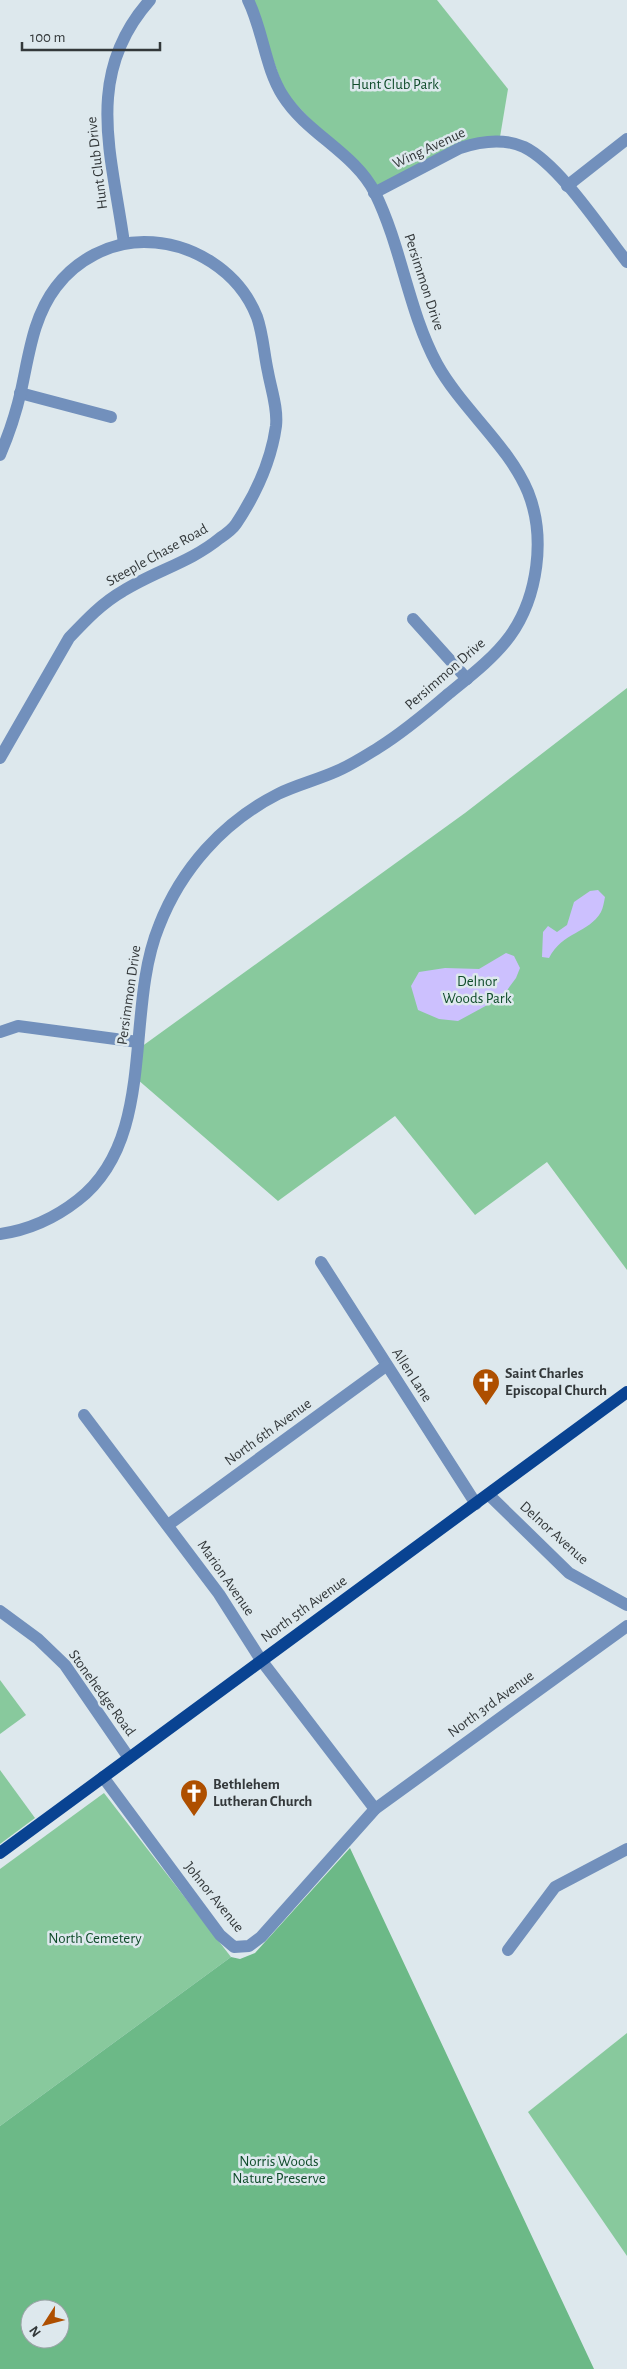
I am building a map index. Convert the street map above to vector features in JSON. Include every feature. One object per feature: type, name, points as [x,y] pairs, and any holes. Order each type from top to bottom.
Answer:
[{"type":"main road","name":"North 5th Avenue","points":[[0,1853],[488,1494],[625,1398]]},
{"type":"street","name":"Hunt Club Drive","points":[[124,243],[107,138],[107,94],[110,74],[125,32],[150,0]]},
{"type":"street","name":"Persimmon Drive","points":[[0,1234],[42,1223],[64,1211],[85,1195],[101,1177],[124,1132],[138,1042],[145,979],[153,941],[159,925],[186,873],[209,844],[245,814],[278,794],[338,771],[380,746],[423,715],[467,679],[492,657],[511,635],[526,609],[534,577],[538,550],[536,522],[528,492],[510,462],[460,401],[434,357],[411,304],[390,229],[368,181],[296,113],[282,96],[248,0]]},
{"type":"street","points":[[567,186],[627,139]]},
{"type":"street","name":"Wing Avenue","points":[[374,193],[460,148],[490,141],[523,147],[554,170],[627,262]]},
{"type":"street","name":"Steeple Chase Road","points":[[0,758],[69,638],[102,605],[117,595],[209,548],[235,526],[267,468],[273,446],[276,423],[274,402],[257,317],[232,278],[217,265],[183,248],[164,242],[124,243]]},
{"type":"street","points":[[0,455],[15,414],[37,319],[54,288],[82,261],[124,243]]},
{"type":"street","points":[[20,393],[110,417]]},
{"type":"street","points":[[414,619],[467,679]]},
{"type":"street","points":[[0,1032],[18,1026],[138,1042]]},
{"type":"street","name":"Allen Lane","points":[[321,1262],[476,1504]]},
{"type":"street","name":"North 6th Avenue","points":[[168,1525],[386,1366]]},
{"type":"street","name":"Marion Avenue","points":[[84,1415],[219,1594],[261,1660],[375,1809]]},
{"type":"street","name":"Delnor Avenue","points":[[488,1494],[569,1572],[627,1605]]},
{"type":"street","name":"Stonehedge Road","points":[[0,1611],[38,1639],[65,1665],[129,1758]]},
{"type":"street","name":"North 3rd Avenue","points":[[375,1809],[627,1626]]},
{"type":"street","name":"Johnor Avenue","points":[[103,1777],[220,1935],[227,1943],[242,1948],[249,1946],[261,1937],[375,1809]]},
{"type":"street","points":[[508,1950],[554,1886],[627,1849]]},
{"type":"green space","name":"Hunt Club Park","points":[[252,0],[437,0],[508,89],[500,137],[377,188],[285,93]]},
{"type":"green space","name":"Delnor Woods Park","points":[[627,688],[627,1270],[547,1162],[475,1215],[395,1116],[278,1201],[137,1079],[141,1047],[465,813]]},
{"type":"green space","points":[[0,1680],[26,1715],[0,1734]]},
{"type":"green space","points":[[0,1770],[35,1818],[0,1844]]},
{"type":"green space","name":"North Cemetery","points":[[104,1793],[231,1957],[0,2126],[0,1869]]},
{"type":"green space","name":"Norris Woods Nature Preserve","points":[[350,1848],[594,2369],[0,2369],[0,2126],[231,1957],[240,1959],[255,1953]]},
{"type":"green space","points":[[627,2033],[627,2256],[528,2112]]},
{"type":"shaded area","points":[[598,890],[605,897],[602,910],[596,919],[561,943],[554,949],[549,958],[542,957],[543,932],[548,926],[557,932],[567,925],[574,902],[590,891]]},
{"type":"shaded area","points":[[506,953],[514,956],[520,968],[516,978],[502,997],[458,1021],[439,1019],[418,1010],[411,986],[419,972],[445,968],[479,969]]},
{"type":"place","name":"Saint Charles Episcopal Church","points":[[486,1406]]},
{"type":"place","name":"Bethlehem Lutheran Church","points":[[194,1817]]}]
